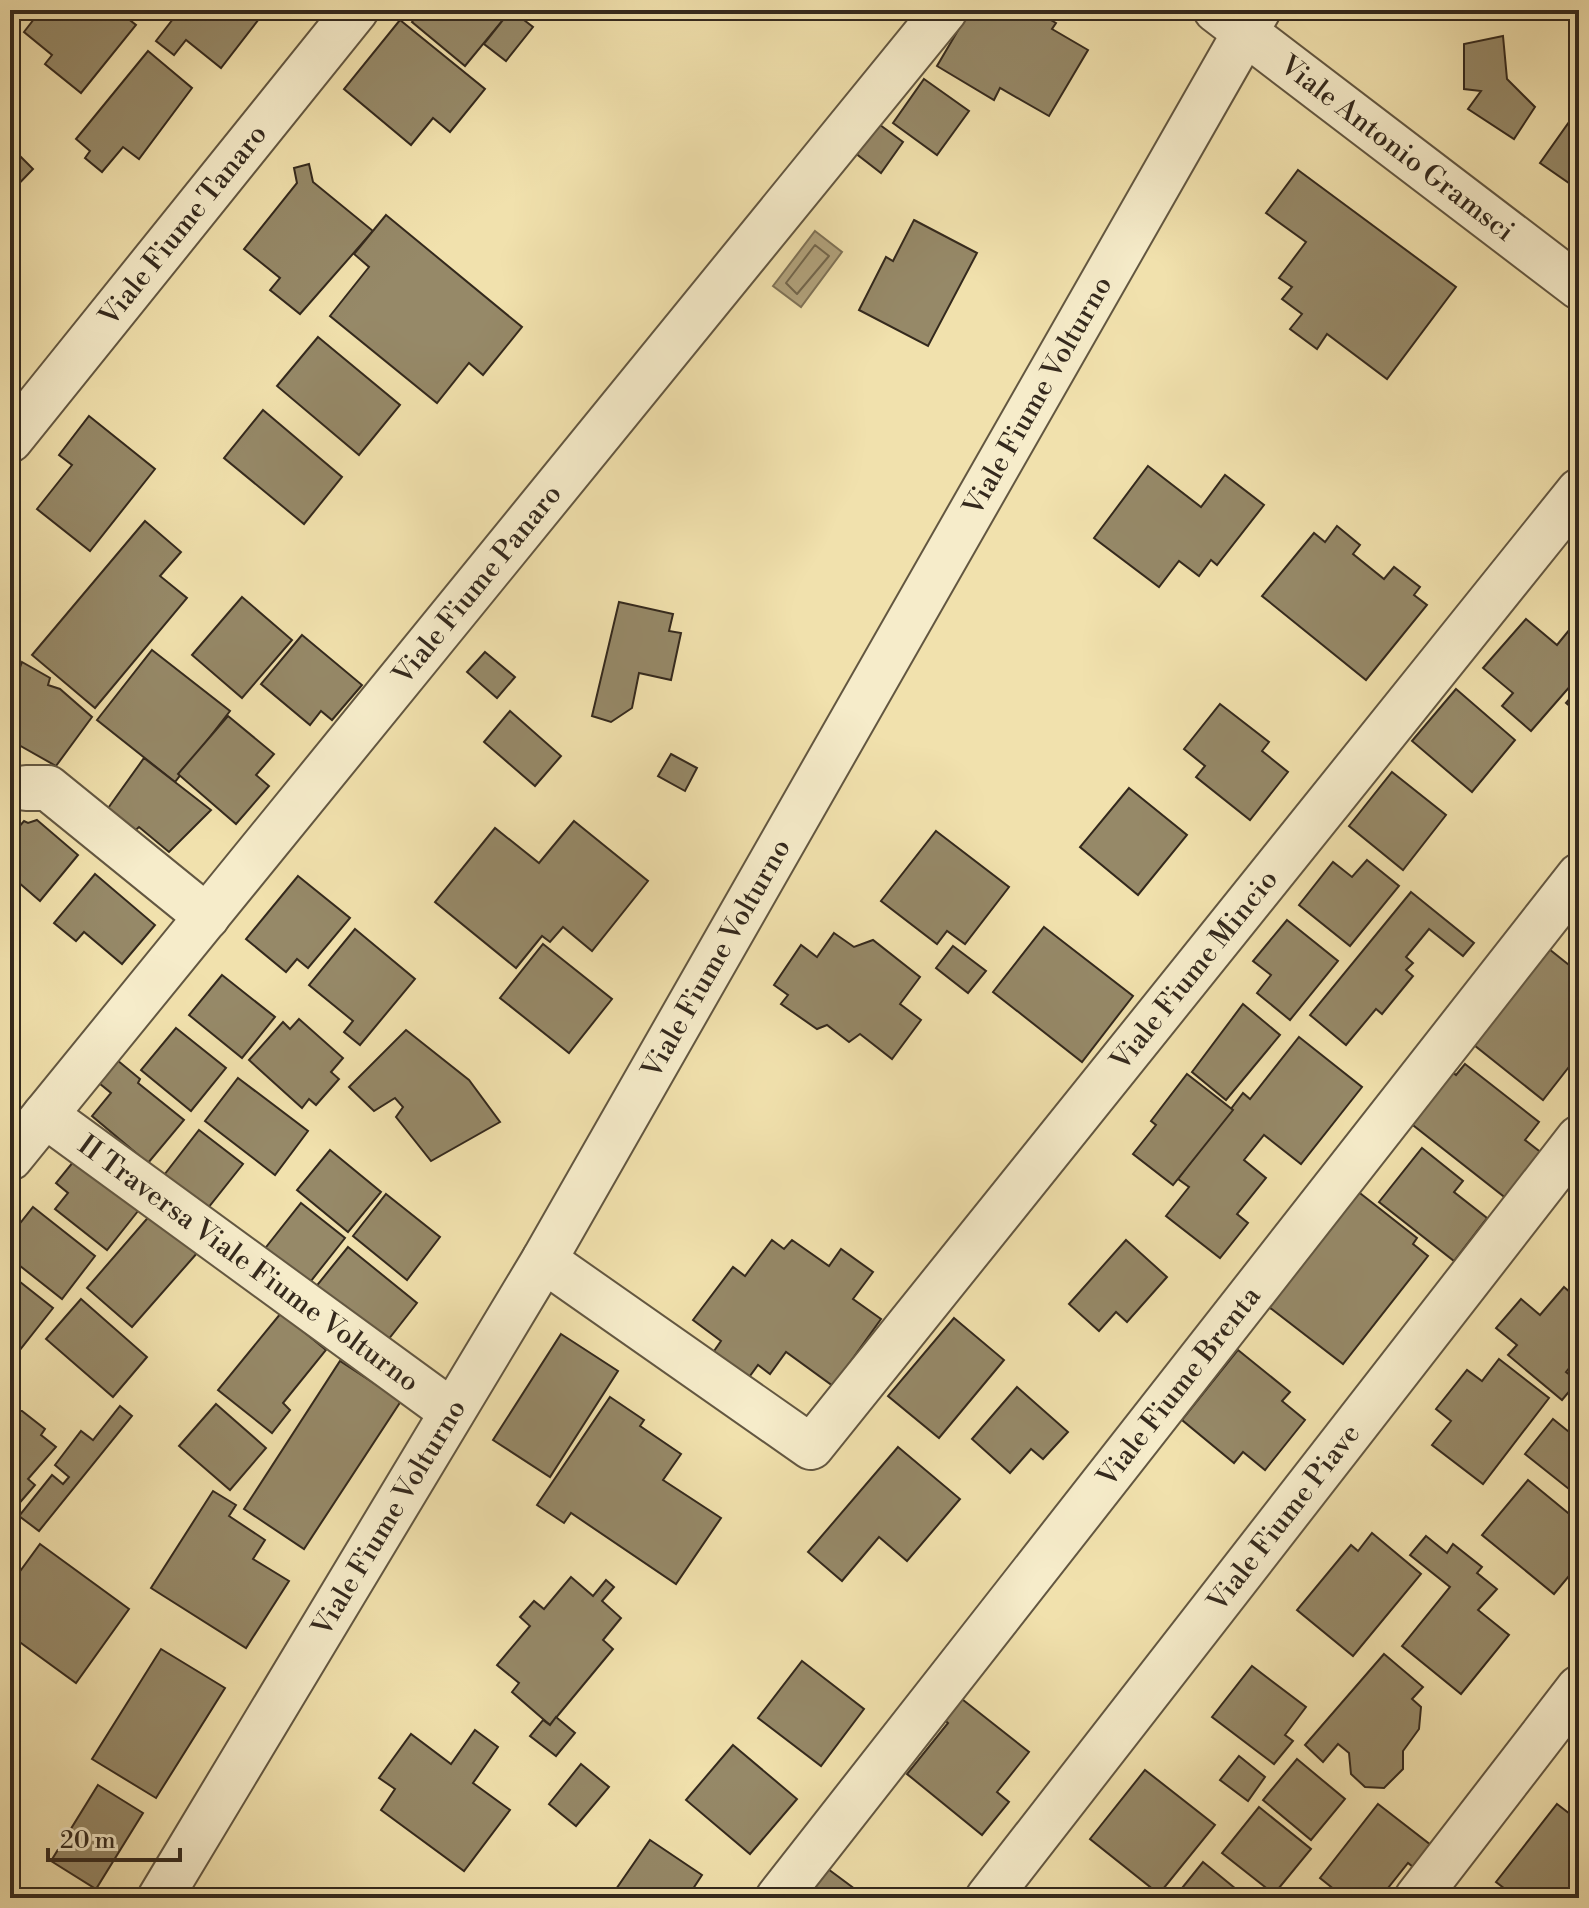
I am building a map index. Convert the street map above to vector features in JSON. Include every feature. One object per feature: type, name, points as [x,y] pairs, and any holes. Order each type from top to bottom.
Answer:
[{"type":"street","name":"Viale Fiume Tanaro","points":[[10,440],[356,10]]},
{"type":"street","name":"Viale Fiume Panaro","points":[[10,1158],[945,10]]},
{"type":"street","name":"Viale Antonio Gramsci","points":[[1240,18],[1579,287]]},
{"type":"street","name":"Viale Fiume Volturno","points":[[160,1898],[544,1260],[1240,18]]},
{"type":"street","name":"Viale Fiume Mincio","points":[[544,1260],[811,1447],[1579,491]]},
{"type":"street","points":[[26,788],[48,788],[207,917]]},
{"type":"street","name":"Viale Fiume Brenta","points":[[778,1898],[1579,876]]},
{"type":"street","name":"II Traversa Viale Fiume Volturno","points":[[45,1115],[452,1412]]},
{"type":"street","name":"Viale Fiume Piave","points":[[988,1898],[1579,1138]]},
{"type":"street","points":[[1417,1898],[1579,1688]]},
{"type":"water","points":[[815,231],[842,252],[801,307],[773,286]]},
{"type":"building","points":[[41,10],[117,10],[136,25],[81,93],[45,64],[52,55],[24,32]]},
{"type":"building","points":[[180,10],[266,10],[221,68],[186,40],[174,55],[156,41]]},
{"type":"building","points":[[421,10],[511,10],[465,66],[412,22]]},
{"type":"building","points":[[511,10],[533,27],[506,61],[484,44]]},
{"type":"building","points":[[970,10],[1033,10],[1056,23],[1052,29],[1088,50],[1049,116],[1000,88],[994,100],[937,66]]},
{"type":"building","points":[[400,20],[485,89],[450,132],[433,118],[411,145],[344,89]]},
{"type":"building","points":[[1503,36],[1507,79],[1535,107],[1514,139],[1468,109],[1481,91],[1464,89],[1464,44]]},
{"type":"building","points":[[148,51],[192,88],[139,159],[123,147],[102,172],[85,158],[90,151],[76,139]]},
{"type":"building","points":[[924,79],[969,111],[937,155],[893,123]]},
{"type":"building","points":[[1579,108],[1579,190],[1540,163]]},
{"type":"building","points":[[872,119],[903,142],[881,173],[850,149]]},
{"type":"building","points":[[10,146],[33,169],[10,193]]},
{"type":"building","points":[[309,164],[313,182],[373,231],[300,314],[270,290],[280,278],[244,249],[297,183],[294,168]]},
{"type":"building","points":[[1298,170],[1456,287],[1387,379],[1327,334],[1317,349],[1290,329],[1302,314],[1282,299],[1292,287],[1279,278],[1306,242],[1266,213]]},
{"type":"building","points":[[386,215],[522,327],[483,375],[469,363],[437,403],[330,316],[369,267],[354,254]]},
{"type":"building","points":[[914,220],[977,253],[928,346],[859,310],[886,257],[893,261]]},
{"type":"building","points":[[318,337],[400,405],[359,455],[277,386]]},
{"type":"building","points":[[263,410],[342,477],[304,524],[224,458]]},
{"type":"building","points":[[89,416],[155,469],[90,551],[37,509],[72,465],[59,455]]},
{"type":"building","points":[[1148,466],[1201,507],[1225,475],[1264,505],[1217,565],[1211,560],[1199,576],[1179,561],[1159,587],[1094,538]]},
{"type":"building","points":[[145,521],[181,552],[160,576],[187,598],[95,708],[32,655]]},
{"type":"building","points":[[1337,526],[1360,545],[1353,554],[1384,579],[1394,567],[1420,587],[1414,595],[1427,605],[1366,680],[1262,596],[1314,533],[1325,542]]},
{"type":"building","points":[[242,597],[292,640],[242,698],[192,655]]},
{"type":"building","points":[[619,602],[673,614],[669,631],[681,633],[671,680],[639,673],[632,708],[611,722],[592,716]]},
{"type":"building","points":[[1526,619],[1557,645],[1570,629],[1579,637],[1579,676],[1531,731],[1502,706],[1513,693],[1483,668]]},
{"type":"building","points":[[302,635],[362,685],[332,720],[321,711],[310,725],[261,684]]},
{"type":"building","points":[[152,650],[230,711],[175,782],[97,720]]},
{"type":"building","points":[[485,652],[515,677],[497,698],[467,672]]},
{"type":"building","points":[[22,662],[50,678],[48,685],[60,689],[92,717],[56,766],[10,740],[10,695]]},
{"type":"building","points":[[1579,688],[1579,714],[1566,703]]},
{"type":"building","points":[[1456,689],[1515,740],[1472,792],[1412,741]]},
{"type":"building","points":[[1220,704],[1269,742],[1262,751],[1288,772],[1250,820],[1196,777],[1205,766],[1184,749]]},
{"type":"building","points":[[510,711],[561,756],[535,786],[484,742]]},
{"type":"building","points":[[228,716],[274,754],[256,775],[269,786],[236,824],[178,774]]},
{"type":"building","points":[[671,754],[697,768],[685,791],[658,776]]},
{"type":"building","points":[[144,758],[211,810],[169,852],[139,827],[127,838],[101,818]]},
{"type":"building","points":[[1392,772],[1446,815],[1403,870],[1349,826]]},
{"type":"building","points":[[1129,788],[1187,835],[1138,895],[1080,847]]},
{"type":"building","points":[[37,820],[78,855],[40,901],[10,875],[10,837],[24,821]]},
{"type":"building","points":[[574,821],[648,881],[592,951],[563,927],[550,942],[542,936],[516,968],[435,902],[495,828],[539,863]]},
{"type":"building","points":[[936,831],[1009,887],[965,944],[947,931],[937,944],[881,901]]},
{"type":"building","points":[[1367,860],[1399,886],[1350,946],[1299,905],[1333,862],[1352,877]]},
{"type":"building","points":[[95,874],[155,925],[122,964],[84,932],[76,941],[54,923]]},
{"type":"building","points":[[298,876],[350,918],[308,968],[297,959],[286,972],[246,939]]},
{"type":"building","points":[[1411,892],[1474,943],[1463,956],[1429,929],[1406,957],[1413,963],[1406,970],[1413,976],[1382,1014],[1376,1009],[1346,1045],[1310,1015]]},
{"type":"building","points":[[1287,920],[1338,961],[1290,1020],[1257,993],[1271,975],[1253,961]]},
{"type":"building","points":[[1044,927],[1133,996],[1082,1062],[993,992]]},
{"type":"building","points":[[355,929],[415,979],[360,1045],[344,1032],[353,1021],[309,985]]},
{"type":"building","points":[[834,933],[854,947],[873,940],[920,977],[900,1004],[921,1020],[892,1059],[860,1034],[849,1042],[827,1025],[817,1029],[781,1004],[788,995],[774,985],[801,945],[817,957]]},
{"type":"building","points":[[543,944],[612,999],[569,1053],[500,998]]},
{"type":"building","points":[[953,946],[986,971],[968,993],[936,968]]},
{"type":"building","points":[[1549,949],[1579,973],[1579,1054],[1543,1100],[1474,1045]]},
{"type":"building","points":[[222,975],[275,1017],[242,1058],[189,1015]]},
{"type":"building","points":[[1243,1004],[1280,1035],[1226,1100],[1192,1072]]},
{"type":"building","points":[[299,1019],[343,1058],[331,1072],[339,1079],[316,1105],[309,1099],[302,1108],[249,1060],[283,1022],[290,1029]]},
{"type":"building","points":[[176,1028],[226,1068],[191,1111],[141,1070]]},
{"type":"building","points":[[406,1030],[469,1080],[500,1122],[431,1161],[396,1117],[403,1107],[395,1098],[374,1111],[349,1087]]},
{"type":"building","points":[[1299,1037],[1362,1087],[1301,1164],[1264,1135],[1244,1160],[1266,1178],[1237,1214],[1248,1223],[1220,1258],[1166,1216],[1189,1187],[1178,1179],[1243,1093],[1250,1099]]},
{"type":"building","points":[[117,1060],[140,1079],[138,1083],[184,1120],[148,1163],[92,1116],[111,1093],[99,1083]]},
{"type":"building","points":[[1465,1064],[1539,1122],[1525,1140],[1543,1154],[1507,1199],[1409,1122],[1450,1070],[1456,1075]]},
{"type":"building","points":[[1187,1074],[1233,1110],[1173,1185],[1133,1154],[1156,1125],[1151,1121]]},
{"type":"building","points":[[238,1078],[308,1131],[275,1175],[205,1121]]},
{"type":"building","points":[[199,1130],[243,1164],[204,1213],[161,1179]]},
{"type":"building","points":[[1422,1148],[1463,1181],[1454,1192],[1487,1218],[1454,1261],[1379,1202]]},
{"type":"building","points":[[330,1150],[381,1192],[348,1232],[297,1190]]},
{"type":"building","points":[[78,1156],[142,1206],[107,1250],[55,1209],[68,1193],[56,1183]]},
{"type":"building","points":[[1356,1190],[1417,1238],[1413,1244],[1428,1256],[1343,1364],[1265,1304]]},
{"type":"building","points":[[386,1194],[440,1237],[407,1280],[353,1236]]},
{"type":"building","points":[[301,1203],[345,1238],[307,1286],[263,1251]]},
{"type":"building","points":[[33,1207],[95,1256],[62,1299],[10,1258],[10,1236]]},
{"type":"building","points":[[152,1213],[198,1252],[132,1327],[87,1288]]},
{"type":"building","points":[[772,1240],[784,1249],[792,1240],[829,1266],[841,1249],[873,1272],[853,1299],[881,1319],[833,1386],[786,1352],[770,1374],[758,1365],[747,1380],[712,1354],[721,1341],[693,1320],[733,1267],[745,1276]]},
{"type":"building","points":[[1126,1240],[1167,1277],[1127,1322],[1116,1312],[1099,1331],[1069,1304]]},
{"type":"building","points":[[348,1247],[417,1303],[384,1345],[314,1289]]},
{"type":"building","points":[[10,1274],[53,1308],[19,1351],[10,1344]]},
{"type":"building","points":[[1564,1287],[1579,1300],[1579,1356],[1566,1372],[1578,1381],[1562,1400],[1508,1355],[1517,1345],[1496,1328],[1521,1299],[1540,1315]]},
{"type":"building","points":[[81,1299],[147,1357],[113,1397],[46,1339]]},
{"type":"building","points":[[281,1313],[326,1350],[283,1403],[290,1410],[272,1433],[218,1390]]},
{"type":"building","points":[[954,1318],[1004,1360],[939,1438],[888,1396]]},
{"type":"building","points":[[561,1334],[618,1371],[550,1477],[493,1440]]},
{"type":"building","points":[[1238,1350],[1290,1392],[1282,1401],[1305,1420],[1265,1470],[1243,1452],[1234,1463],[1182,1420]]},
{"type":"building","points":[[1499,1359],[1549,1398],[1483,1484],[1432,1445],[1451,1421],[1436,1409],[1467,1370],[1482,1381]]},
{"type":"building","points":[[340,1361],[401,1401],[304,1549],[244,1509]]},
{"type":"building","points":[[1017,1387],[1068,1432],[1043,1459],[1031,1449],[1010,1473],[972,1439]]},
{"type":"building","points":[[610,1397],[644,1420],[640,1426],[681,1454],[663,1480],[721,1518],[676,1584],[571,1513],[564,1523],[537,1505]]},
{"type":"building","points":[[216,1404],[266,1448],[230,1490],[179,1446]]},
{"type":"building","points":[[120,1406],[132,1416],[39,1531],[19,1516],[52,1475],[63,1484],[69,1477],[55,1465],[81,1431],[93,1440]]},
{"type":"building","points":[[10,1411],[22,1411],[45,1429],[41,1435],[56,1447],[28,1479],[35,1485],[10,1514]]},
{"type":"building","points":[[1553,1419],[1579,1440],[1579,1497],[1525,1454]]},
{"type":"building","points":[[898,1447],[960,1499],[907,1561],[879,1537],[842,1581],[808,1552]]},
{"type":"building","points":[[1528,1480],[1579,1522],[1579,1564],[1554,1594],[1482,1535]]},
{"type":"building","points":[[213,1491],[236,1505],[229,1516],[265,1540],[253,1559],[289,1581],[246,1648],[151,1588]]},
{"type":"building","points":[[1372,1533],[1421,1574],[1353,1656],[1297,1610],[1351,1545],[1358,1551]]},
{"type":"building","points":[[1426,1536],[1447,1553],[1453,1544],[1482,1567],[1477,1573],[1497,1589],[1478,1610],[1509,1635],[1461,1694],[1402,1646],[1450,1587],[1410,1555]]},
{"type":"building","points":[[40,1544],[129,1609],[76,1683],[10,1635],[10,1585]]},
{"type":"building","points":[[571,1577],[593,1596],[606,1580],[614,1587],[602,1601],[621,1618],[603,1640],[613,1649],[550,1725],[512,1692],[519,1683],[497,1665],[530,1626],[520,1617],[534,1601],[544,1609]]},
{"type":"building","points":[[161,1649],[225,1688],[156,1798],[92,1759]]},
{"type":"building","points":[[1384,1654],[1423,1687],[1412,1699],[1421,1707],[1419,1729],[1403,1751],[1403,1769],[1384,1788],[1365,1787],[1351,1774],[1349,1753],[1338,1744],[1323,1762],[1305,1745]]},
{"type":"building","points":[[802,1661],[864,1709],[821,1766],[758,1718]]},
{"type":"building","points":[[1252,1666],[1306,1707],[1285,1735],[1293,1741],[1274,1764],[1212,1717]]},
{"type":"building","points":[[953,1692],[1029,1752],[997,1792],[1009,1802],[982,1835],[907,1774],[948,1723],[937,1713]]},
{"type":"building","points":[[556,1717],[575,1733],[556,1756],[530,1736],[543,1720],[550,1725]]},
{"type":"building","points":[[475,1730],[498,1747],[473,1783],[510,1810],[464,1871],[381,1810],[395,1789],[379,1778],[411,1734],[451,1764]]},
{"type":"building","points":[[733,1745],[797,1799],[750,1854],[686,1800]]},
{"type":"building","points":[[1239,1756],[1265,1777],[1248,1801],[1220,1780]]},
{"type":"building","points":[[1297,1759],[1345,1799],[1311,1840],[1263,1800]]},
{"type":"building","points":[[581,1764],[609,1787],[576,1826],[549,1804]]},
{"type":"building","points":[[1145,1770],[1215,1825],[1159,1894],[1090,1839]]},
{"type":"building","points":[[98,1785],[143,1813],[96,1889],[51,1861]]},
{"type":"building","points":[[1378,1804],[1436,1849],[1418,1871],[1408,1863],[1380,1898],[1345,1898],[1320,1878]]},
{"type":"building","points":[[1557,1804],[1579,1821],[1579,1898],[1517,1898],[1496,1882]]},
{"type":"building","points":[[1259,1807],[1311,1849],[1274,1894],[1222,1853]]},
{"type":"building","points":[[650,1840],[702,1875],[687,1898],[622,1898],[614,1892]]},
{"type":"building","points":[[1203,1862],[1247,1898],[1174,1898]]},
{"type":"building","points":[[828,1869],[867,1898],[806,1898]]}]
